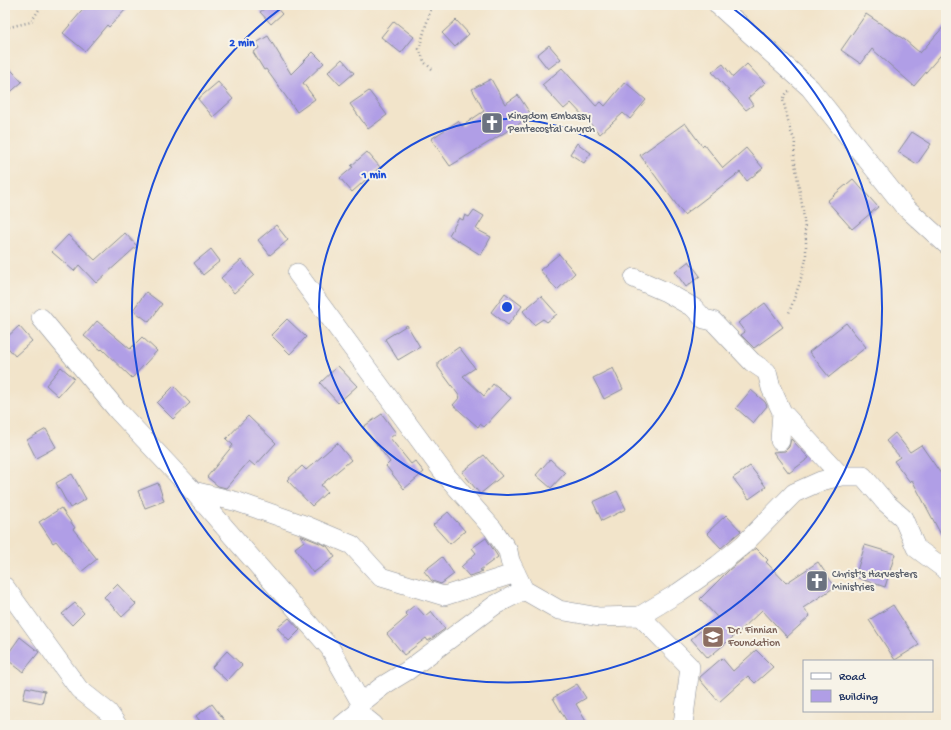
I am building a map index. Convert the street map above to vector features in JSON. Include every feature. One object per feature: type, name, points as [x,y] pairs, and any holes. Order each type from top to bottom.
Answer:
[{"type":"street","points":[[718,5],[810,88],[903,205],[946,244]]},
{"type":"street","points":[[297,273],[444,474],[493,529],[508,552],[510,561],[524,590],[559,610],[598,617],[640,616],[678,593],[718,565],[744,544],[794,493],[821,481],[841,476],[863,476],[885,502],[903,518],[916,548],[946,570]]},
{"type":"street","points":[[634,278],[666,292],[694,308],[704,319],[713,321],[752,362],[767,372],[771,388],[782,412],[841,476]]},
{"type":"street","points":[[41,318],[118,411],[193,491],[330,648],[360,707],[374,725]]},
{"type":"street","points":[[780,441],[782,412]]},
{"type":"street","points":[[193,491],[238,502],[340,539],[352,545],[381,577],[444,596],[516,573]]},
{"type":"street","points":[[5,587],[78,689],[108,712],[117,725]]},
{"type":"street","points":[[342,725],[384,686],[407,671],[496,605],[524,590]]},
{"type":"street","points":[[640,616],[690,667],[683,725]]},
{"type":"path","points":[[5,28],[31,22],[42,5]]},
{"type":"path","points":[[432,5],[419,49],[425,63],[432,69]]},
{"type":"path","points":[[789,313],[806,259],[806,240],[804,211],[794,157],[795,141],[791,132],[783,100],[787,92],[810,88]]},
{"type":"building","points":[[87,5],[130,5],[109,27],[107,25],[85,51],[63,33]]},
{"type":"building","points":[[269,5],[274,5],[282,14],[271,24],[260,12]]},
{"type":"building","points":[[866,14],[905,40],[920,53],[946,24],[946,49],[914,86],[872,49],[861,64],[841,50]]},
{"type":"building","points":[[456,20],[469,34],[455,47],[442,33]]},
{"type":"building","points":[[394,21],[414,37],[401,53],[381,37]]},
{"type":"building","points":[[268,36],[291,74],[313,52],[324,63],[303,83],[315,99],[297,112],[266,69],[264,70],[253,52],[259,48],[256,43]]},
{"type":"building","points":[[549,45],[561,59],[548,69],[537,55]]},
{"type":"building","points":[[342,59],[354,73],[340,85],[328,72]]},
{"type":"building","points":[[5,63],[22,82],[5,97]]},
{"type":"building","points":[[723,64],[733,77],[747,64],[765,83],[748,98],[753,105],[746,110],[712,72]]},
{"type":"building","points":[[562,68],[596,106],[601,102],[605,106],[625,82],[646,100],[630,119],[623,113],[600,134],[571,103],[564,109],[542,85]]},
{"type":"building","points":[[491,79],[505,104],[518,95],[532,116],[450,166],[431,139],[458,121],[462,126],[484,111],[472,89]]},
{"type":"building","points":[[218,82],[233,99],[213,117],[198,99]]},
{"type":"building","points":[[369,91],[387,115],[368,129],[350,104]]},
{"type":"building","points":[[685,123],[702,146],[704,144],[723,168],[746,148],[763,168],[747,181],[740,172],[684,215],[640,155]]},
{"type":"building","points":[[912,132],[931,144],[917,164],[898,152]]},
{"type":"building","points":[[577,143],[591,153],[584,163],[570,154]]},
{"type":"building","points":[[367,152],[380,167],[352,192],[340,178]]},
{"type":"building","points":[[853,179],[878,207],[852,229],[827,201]]},
{"type":"building","points":[[474,210],[484,216],[476,229],[491,237],[481,255],[449,235],[459,218],[463,220],[465,215],[469,217]]},
{"type":"building","points":[[276,225],[288,240],[270,255],[258,240]]},
{"type":"building","points":[[125,233],[137,246],[96,283],[79,265],[74,271],[52,252],[68,235],[95,260]]},
{"type":"building","points":[[211,249],[220,261],[203,275],[194,263]]},
{"type":"building","points":[[559,254],[575,273],[557,290],[540,270]]},
{"type":"building","points":[[241,260],[254,275],[234,293],[221,278]]},
{"type":"building","points":[[689,261],[700,276],[686,287],[675,272]]},
{"type":"building","points":[[146,292],[162,304],[149,322],[133,310]]},
{"type":"building","points":[[505,293],[522,306],[508,325],[491,312]]},
{"type":"building","points":[[541,296],[557,314],[547,322],[543,319],[534,325],[523,311]]},
{"type":"building","points":[[765,303],[783,327],[754,348],[741,335],[745,332],[738,323]]},
{"type":"building","points":[[287,319],[306,337],[290,354],[271,335]]},
{"type":"building","points":[[97,321],[130,349],[142,337],[157,351],[132,378],[102,349],[101,350],[84,336]]},
{"type":"building","points":[[846,323],[866,347],[829,377],[809,352]]},
{"type":"building","points":[[407,325],[420,347],[398,360],[385,339]]},
{"type":"building","points":[[19,326],[32,341],[15,356],[5,344],[5,339]]},
{"type":"building","points":[[459,347],[475,368],[463,376],[484,396],[493,384],[511,398],[484,427],[480,424],[478,427],[453,405],[460,397],[438,367],[438,362]]},
{"type":"building","points":[[338,366],[357,386],[338,403],[320,383]]},
{"type":"building","points":[[61,367],[74,378],[58,396],[46,385]]},
{"type":"building","points":[[613,368],[623,389],[604,399],[593,378]]},
{"type":"building","points":[[174,386],[190,403],[173,419],[157,403]]},
{"type":"building","points":[[751,390],[765,402],[767,406],[753,423],[736,408]]},
{"type":"building","points":[[382,414],[396,433],[390,438],[411,464],[415,461],[424,472],[404,489],[386,466],[390,462],[363,427]]},
{"type":"building","points":[[248,416],[276,443],[255,466],[249,461],[226,488],[218,486],[207,477],[233,445],[226,439]]},
{"type":"building","points":[[46,429],[56,447],[36,458],[27,440]]},
{"type":"building","points":[[895,433],[910,452],[921,445],[946,481],[946,544],[912,480],[910,482],[894,461],[900,457],[886,441]]},
{"type":"building","points":[[791,439],[809,458],[789,473],[773,452],[785,451],[789,447]]},
{"type":"building","points":[[337,443],[351,460],[321,485],[327,492],[312,506],[287,480],[302,466],[306,470]]},
{"type":"building","points":[[484,455],[502,476],[480,494],[462,472]]},
{"type":"building","points":[[550,459],[565,473],[551,488],[536,475]]},
{"type":"building","points":[[750,466],[766,487],[749,499],[733,478]]},
{"type":"building","points":[[72,474],[86,499],[70,508],[56,483]]},
{"type":"building","points":[[158,483],[164,501],[145,508],[138,491]]},
{"type":"building","points":[[617,491],[626,509],[602,521],[593,502]]},
{"type":"building","points":[[61,508],[75,528],[73,529],[97,559],[81,572],[56,541],[53,543],[39,522]]},
{"type":"building","points":[[448,512],[465,531],[450,544],[433,525]]},
{"type":"building","points":[[726,515],[741,531],[721,548],[707,533]]},
{"type":"building","points":[[300,535],[327,546],[335,557],[313,573],[295,548],[304,541]]},
{"type":"building","points":[[486,538],[498,557],[480,570],[482,571],[479,573],[469,576],[461,567],[476,553],[472,548]]},
{"type":"building","points":[[865,545],[895,554],[885,587],[855,577]]},
{"type":"building","points":[[756,548],[768,560],[766,562],[786,583],[818,562],[835,587],[803,608],[810,616],[787,637],[762,610],[708,658],[691,639],[717,617],[700,599],[729,570]]},
{"type":"building","points":[[442,557],[454,574],[441,584],[432,581],[424,571]]},
{"type":"building","points":[[117,584],[136,604],[122,617],[104,597]]},
{"type":"building","points":[[75,603],[84,613],[72,625],[62,614]]},
{"type":"building","points":[[415,605],[425,616],[431,611],[445,629],[428,641],[426,638],[404,655],[387,634],[408,616],[405,613]]},
{"type":"building","points":[[893,605],[919,645],[895,660],[869,620]]},
{"type":"building","points":[[289,618],[300,630],[289,641],[277,628]]},
{"type":"building","points":[[20,637],[39,652],[23,672],[5,658]]},
{"type":"building","points":[[756,650],[773,667],[755,683],[748,676],[719,702],[700,680],[700,677],[722,658],[733,671]]},
{"type":"building","points":[[227,651],[242,665],[227,681],[212,667]]},
{"type":"building","points":[[577,684],[586,698],[576,704],[588,725],[569,725],[553,698]]},
{"type":"building","points":[[26,687],[45,691],[42,703],[23,699]]},
{"type":"building","points":[[212,704],[228,725],[203,725],[196,716]]},
{"type":"place","name":"Kingdom Embassy Pentecostal Church","points":[[492,123]]},
{"type":"place","name":"Christ's Harvesters Ministries","points":[[817,581]]},
{"type":"place","name":"Dr. Finnian Foundation","points":[[713,637]]}]
